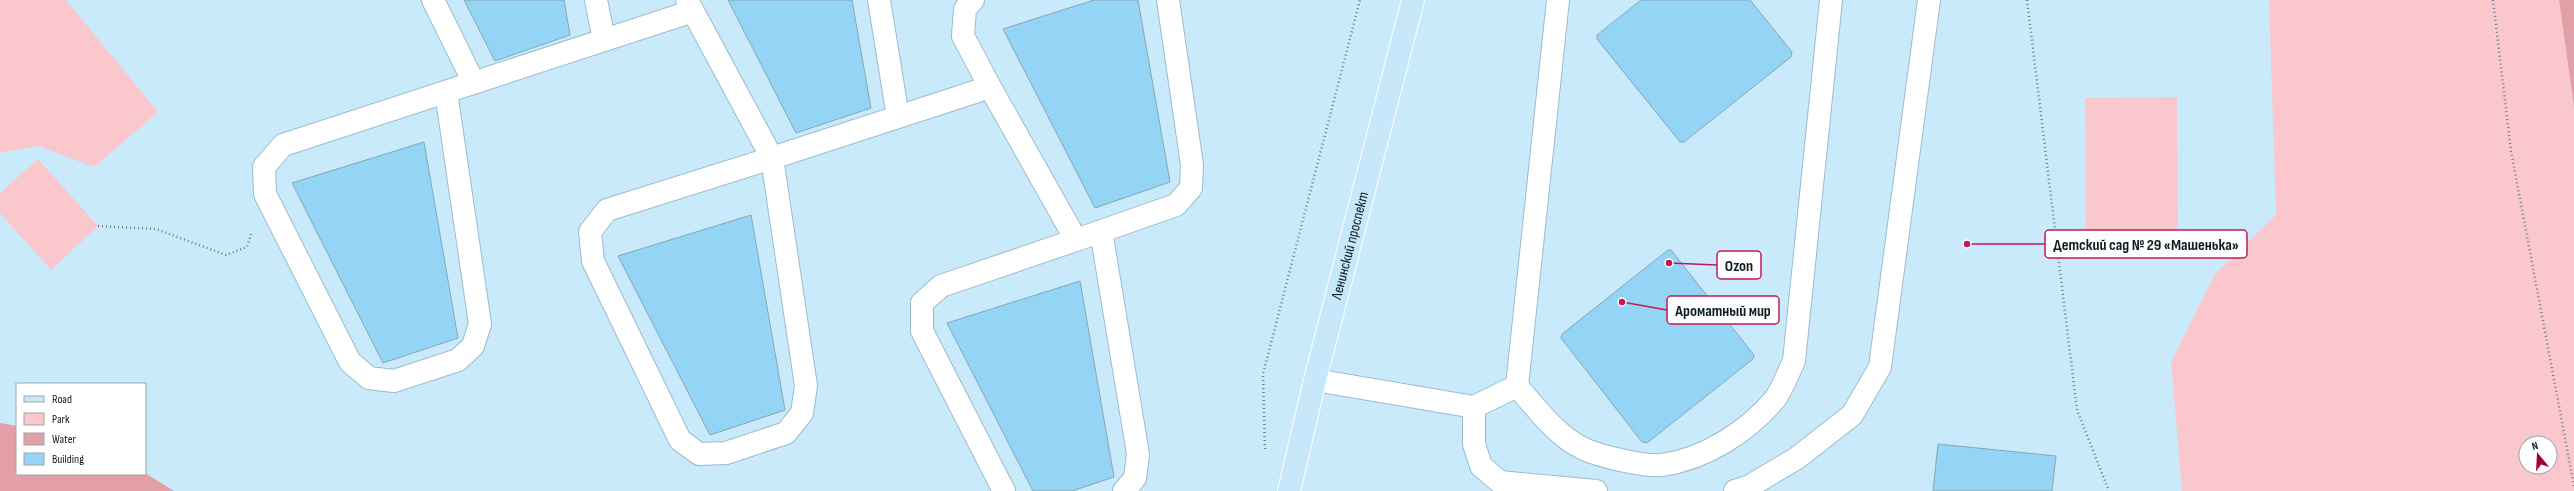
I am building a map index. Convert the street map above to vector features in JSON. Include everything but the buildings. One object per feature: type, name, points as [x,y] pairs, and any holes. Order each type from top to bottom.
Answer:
[{"type":"main road","name":"Ленинский проспект","points":[[1289,491],[1315,380],[1414,0]]},
{"type":"lane","points":[[433,0],[474,83]]},
{"type":"lane","points":[[596,0],[604,40]]},
{"type":"lane","points":[[879,0],[898,117]]},
{"type":"lane","points":[[973,0],[965,9],[963,36],[1076,240]]},
{"type":"lane","points":[[1004,491],[922,331],[922,303],[941,286],[1176,205],[1191,188],[1192,165],[1168,0]]},
{"type":"lane","points":[[1735,491],[1750,486],[1797,458],[1852,415],[1887,368],[1929,0]]},
{"type":"lane","points":[[1560,2],[1517,386],[1552,425],[1582,448],[1613,458],[1661,465],[1703,454],[1741,431],[1775,398],[1794,361],[1830,1]]},
{"type":"lane","points":[[446,92],[480,324],[473,346],[458,360],[394,381],[369,378],[350,362],[265,194],[264,167],[283,145],[604,40],[690,6],[772,158],[806,386],[802,413],[786,433],[726,452],[699,454],[680,440],[676,433],[593,261],[590,232],[607,210],[772,158],[990,87]]},
{"type":"lane","points":[[1101,231],[1138,454],[1135,478],[1124,491]]},
{"type":"lane","points":[[1315,380],[1474,407],[1517,386]]},
{"type":"lane","points":[[1474,407],[1474,444],[1481,466],[1500,482],[1596,491]]},
{"type":"path","points":[[1266,452],[1263,374],[1360,0]]},
{"type":"path","points":[[2026,0],[2077,410],[2109,491]]},
{"type":"path","points":[[2493,0],[2511,151],[2574,486]]},
{"type":"path","points":[[98,226],[156,229],[226,255],[247,247],[265,194]]},
{"type":"green space","points":[[0,0],[66,0],[158,112],[94,167],[38,146],[0,153]]},
{"type":"green space","points":[[2269,0],[2559,0],[2574,107],[2574,491],[2182,491],[2171,362],[2215,274],[2276,215]]},
{"type":"green space","points":[[2177,97],[2178,231],[2086,232],[2085,98]]},
{"type":"green space","points":[[38,159],[98,226],[51,270],[0,213],[0,193]]},
{"type":"water","points":[[2559,0],[2574,0],[2574,107]]},
{"type":"water","points":[[0,423],[16,426],[16,475],[146,475],[146,474],[174,491],[0,491]]},
{"type":"place","name":"Детский сад № 29 «Машенька»","points":[[1967,244]]},
{"type":"place","name":"Ozon","points":[[1669,263]]},
{"type":"place","name":"Ароматный мир","points":[[1622,302]]}]
